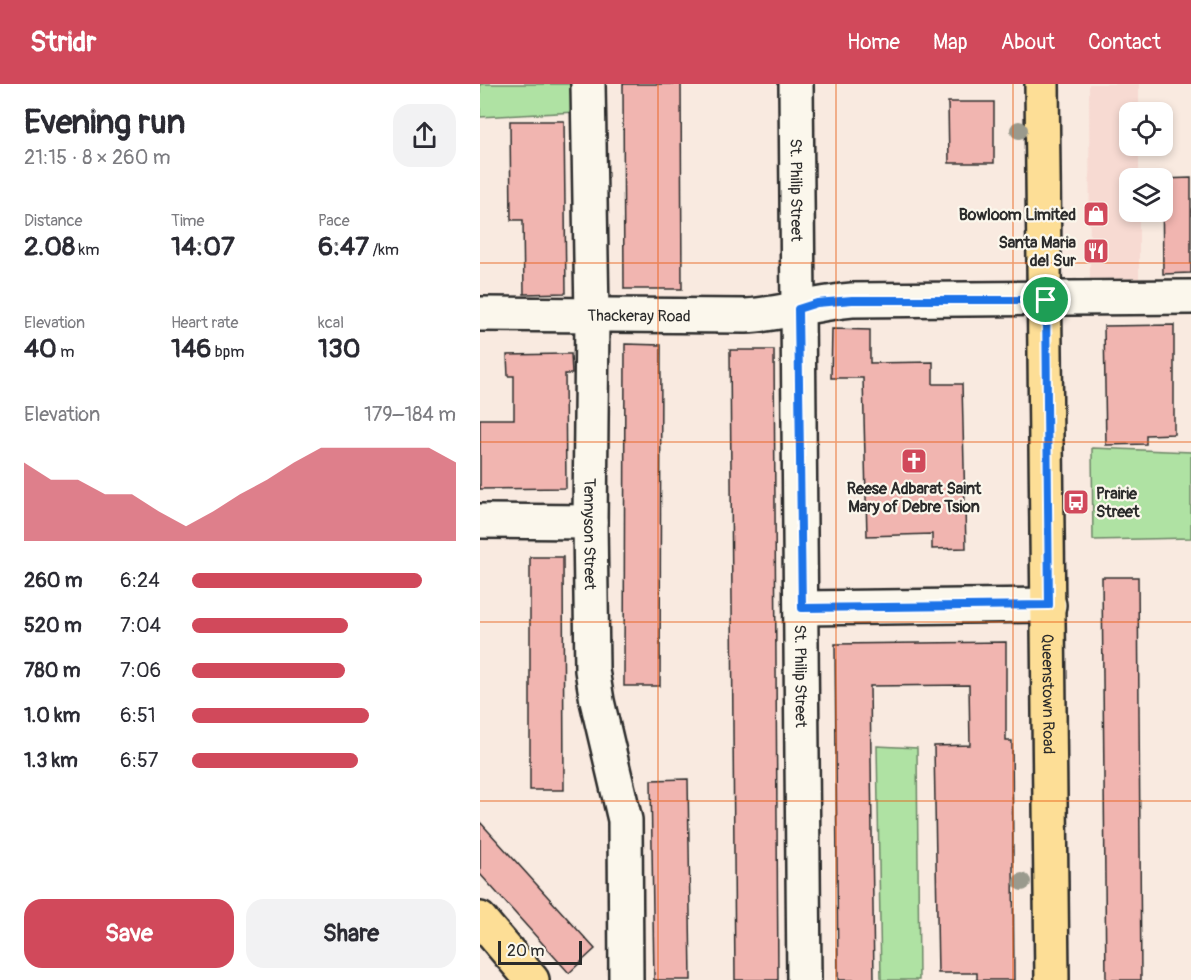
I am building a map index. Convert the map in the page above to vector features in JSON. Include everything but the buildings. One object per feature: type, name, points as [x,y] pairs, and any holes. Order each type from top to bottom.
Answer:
[{"type":"main road","name":"Queenstown Road","points":[[1042,84],[1052,980]]},
{"type":"main road","points":[[480,919],[532,980]]},
{"type":"street","name":"Tennyson Street","points":[[588,84],[592,316],[590,522],[592,670],[625,820],[626,980]]},
{"type":"street","name":"St. Philip Street","points":[[796,84],[804,980]]},
{"type":"street","points":[[1046,300],[1191,297]]},
{"type":"street","name":"Thackeray Road","points":[[480,314],[746,316],[798,309],[817,303],[852,300],[1046,300]]},
{"type":"street","points":[[480,521],[590,522]]},
{"type":"street","points":[[802,608],[1049,605]]},
{"type":"shaded area","points":[[1089,84],[1139,84],[1139,102],[1119,102],[1119,156],[1139,156],[1139,168],[1119,168],[1119,222],[1139,222],[1139,278],[1090,279]]},
{"type":"green space","points":[[480,84],[575,84],[576,112],[480,117]]},
{"type":"green space","points":[[1092,448],[1191,452],[1191,538],[1093,540]]},
{"type":"green space","points":[[877,746],[917,748],[919,980],[881,980]]},
{"type":"place","name":"Bowloom Limited","points":[[1096,214]]},
{"type":"place","name":"Santa Maria del Sur","points":[[1096,251]]},
{"type":"place","name":"Reese Adbarat Saint Mary of Debre Tsion","points":[[914,461]]},
{"type":"place","name":"Prairie Street","points":[[1076,502]]},
{"type":"route","points":[[852,300],[1046,300],[1049,605],[802,608],[798,309],[817,303],[852,300]]}]
